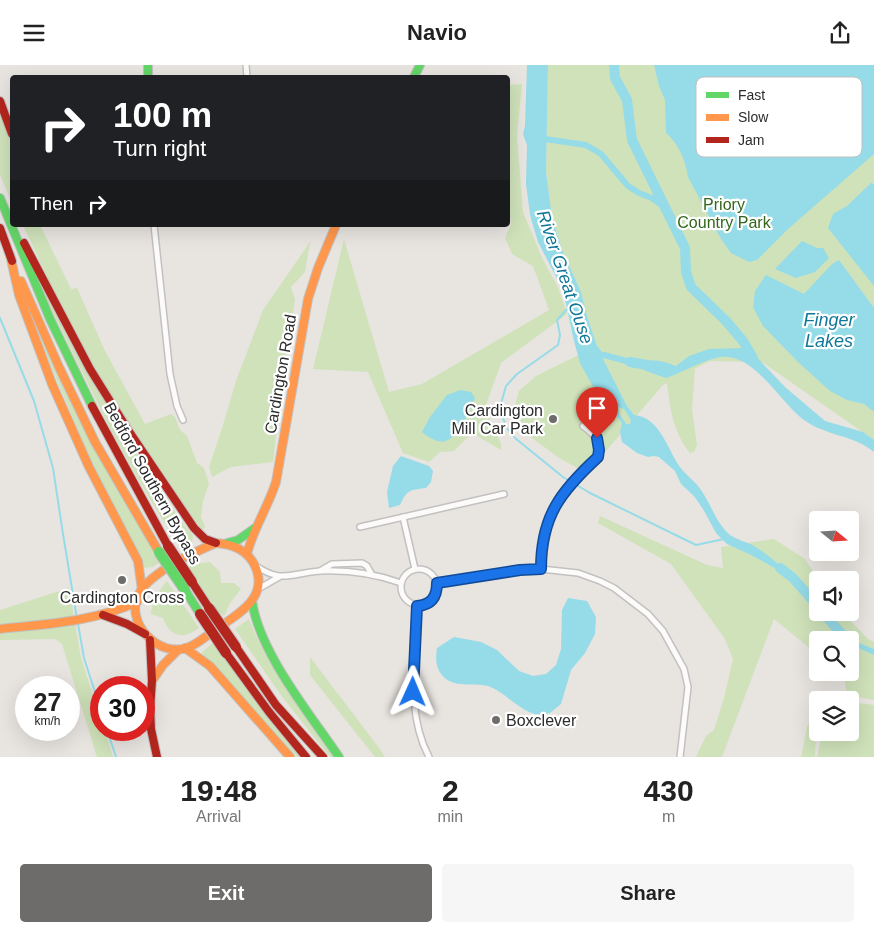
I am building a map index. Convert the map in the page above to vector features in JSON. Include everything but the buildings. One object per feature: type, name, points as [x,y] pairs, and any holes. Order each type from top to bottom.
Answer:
[{"type":"main road","points":[[0,101],[10,128]]},
{"type":"main road","name":"Bedford Southern Bypass","points":[[0,198],[10,255],[59,367],[96,442],[159,552],[185,589],[236,647],[276,705],[323,757]]},
{"type":"main road","points":[[5,226],[25,244],[74,339],[128,430],[194,529],[205,539],[238,547],[247,554],[256,566],[258,589],[252,601],[241,613],[201,640],[169,656],[155,676]]},
{"type":"main road","name":"Bedford Southern Bypass","points":[[5,226],[106,434],[168,546],[192,582],[226,653],[269,712],[306,757]]},
{"type":"main road","name":"Cardington Road","points":[[247,554],[255,527],[273,493],[308,299],[318,268],[335,227]]},
{"type":"main road","points":[[10,255],[19,295],[52,384],[89,467],[138,561],[142,590]]},
{"type":"main road","name":"Cardington Road","points":[[222,543],[242,537],[255,527]]},
{"type":"main road","points":[[152,676],[148,637],[139,623],[136,613],[137,602],[142,590],[157,576],[202,548],[222,543]]},
{"type":"main road","points":[[252,601],[254,616],[278,668],[340,757]]},
{"type":"main road","points":[[0,629],[84,619],[123,609],[137,602]]},
{"type":"main road","points":[[104,615],[127,623],[158,646],[196,653],[206,661],[290,757]]},
{"type":"main road","points":[[154,741],[157,757]]},
{"type":"street","points":[[154,227],[170,374],[177,406],[183,420]]},
{"type":"street","points":[[541,569],[546,525],[557,502],[585,469],[598,457],[597,438],[584,426]]},
{"type":"street","points":[[360,527],[504,494]]},
{"type":"street","points":[[403,517],[415,569]]},
{"type":"street","points":[[319,571],[332,564],[362,563],[367,566],[372,575]]},
{"type":"street","points":[[256,566],[268,575],[279,577],[319,571],[372,575],[402,583]]},
{"type":"street","points":[[415,569],[423,569],[434,576],[437,583],[437,591],[430,603],[417,606],[406,599],[401,589],[402,583],[405,576],[415,569]]},
{"type":"street","points":[[437,583],[520,570],[541,569],[578,573],[614,588],[648,614],[663,631],[684,669],[688,687],[680,757]]},
{"type":"street","points":[[258,589],[279,577]]},
{"type":"street","points":[[417,606],[413,692],[420,735],[428,757]]},
{"type":"green space","name":"Priory Country Park","points":[[548,65],[874,65],[874,440],[762,362],[710,361],[692,370],[695,369],[692,409],[697,445],[694,452],[690,453],[684,445],[676,428],[671,411],[667,383],[663,385],[587,473],[559,458],[520,429],[513,412],[519,391],[536,376],[597,346],[581,292],[562,250],[552,217],[546,172]]},
{"type":"green space","points":[[522,84],[517,136],[523,212],[542,258],[558,287],[567,314],[501,363],[485,408],[501,444],[501,450],[472,433],[454,451],[440,452],[429,462],[403,453],[368,372],[313,369],[344,239],[389,392],[422,384],[549,310],[533,266],[512,254],[505,238],[511,224],[510,85]]},
{"type":"green space","points":[[0,113],[10,137],[10,198],[0,175]]},
{"type":"green space","points":[[24,227],[41,227],[71,289],[77,288],[105,351],[145,424],[171,414],[175,417],[180,430],[187,436],[197,463],[204,468],[209,484],[203,501],[201,517],[205,527],[202,530],[179,502],[94,367],[69,323]]},
{"type":"green space","points":[[310,242],[305,272],[291,287],[295,300],[282,384],[273,462],[231,467],[212,477],[209,467],[236,381],[263,310]]},
{"type":"green space","points":[[42,286],[121,426],[165,497],[193,536],[192,542],[181,549],[148,496],[111,430],[40,287]]},
{"type":"green space","points":[[41,334],[161,561],[153,567],[142,568],[93,465],[38,336]]},
{"type":"green space","points":[[600,516],[707,565],[723,568],[721,547],[774,539],[805,559],[813,571],[809,571],[809,621],[851,621],[868,639],[874,642],[874,700],[859,697],[859,691],[846,691],[845,681],[859,681],[859,631],[809,631],[809,647],[774,619],[722,757],[696,757],[706,736],[714,730],[724,698],[733,659],[725,639],[671,564],[598,523]]},
{"type":"green space","points":[[210,562],[220,572],[221,583],[234,583],[241,589],[230,603],[224,616],[216,610],[188,568],[193,564]]},
{"type":"green space","points":[[167,581],[199,628],[193,632],[182,635],[173,633],[163,618],[151,614],[156,596]]},
{"type":"green space","points":[[69,588],[81,658],[90,686],[90,734],[80,702],[80,676],[72,676],[62,644],[55,639],[0,640],[0,610]]},
{"type":"green space","points":[[249,619],[266,656],[335,757],[330,757],[283,698],[235,629]]},
{"type":"green space","points":[[213,643],[304,757],[297,757],[261,721],[203,655],[202,652]]},
{"type":"green space","points":[[310,657],[385,757],[375,757],[310,675]]},
{"type":"green space","points":[[859,703],[874,705],[874,757],[817,757],[820,741],[859,741]]},
{"type":"green space","points":[[809,723],[809,741],[816,741],[815,757],[801,757]]},
{"type":"green space","points":[[92,741],[108,741],[113,757],[97,757]]},
{"type":"water","points":[[527,65],[548,65],[546,172],[552,217],[562,250],[581,292],[587,316],[597,346],[602,352],[603,359],[627,406],[634,415],[643,417],[657,428],[675,460],[701,490],[725,530],[733,537],[765,553],[793,578],[727,544],[716,533],[694,496],[681,484],[675,471],[659,457],[648,457],[637,453],[622,442],[620,432],[622,423],[615,414],[613,415],[603,405],[580,363],[563,290],[538,242],[530,215],[526,184],[527,145],[523,134],[525,126]],"holes":[[[618,407],[624,409],[631,420],[630,424],[626,424],[619,413]]]},
{"type":"water","points":[[654,65],[874,65],[874,154],[788,229],[757,260],[749,262],[731,253],[721,239],[688,177],[681,153],[666,133],[665,100],[659,86]]},
{"type":"water","name":"Finger Lakes","points":[[871,183],[874,184],[874,286],[828,228],[833,214],[847,206]]},
{"type":"water","name":"Finger Lakes","points":[[802,241],[817,248],[823,248],[829,258],[815,272],[796,278],[775,269]]},
{"type":"water","name":"Finger Lakes","points":[[839,260],[874,308],[874,412],[864,404],[847,400],[830,391],[763,326],[753,307],[755,291],[766,275],[804,294],[832,264]]},
{"type":"water","points":[[749,348],[785,387],[825,421],[863,432],[874,440],[874,452],[858,442],[821,429],[804,420],[755,370],[744,362],[733,358],[721,357],[700,363],[666,378],[640,367],[641,363],[654,360],[676,366],[689,356],[709,349]]},
{"type":"water","points":[[460,390],[471,392],[475,398],[459,430],[446,441],[435,440],[422,432],[430,417],[447,395]]},
{"type":"water","points":[[401,456],[429,466],[433,471],[431,482],[426,488],[409,492],[400,505],[389,508],[387,492],[393,466]]},
{"type":"water","points":[[568,598],[587,601],[596,617],[595,634],[585,653],[571,670],[561,704],[550,713],[537,714],[529,712],[488,686],[451,682],[438,669],[436,661],[437,648],[454,637],[481,642],[497,650],[519,671],[533,676],[546,674],[556,665],[561,649],[562,610]]},
{"type":"water","points":[[828,621],[841,631],[836,631]]},
{"type":"water","points":[[859,643],[874,649],[874,655],[859,648]]},
{"type":"waterway","points":[[614,65],[615,78],[627,100],[632,140],[685,248],[686,272],[691,287],[726,321],[743,341],[753,358]]},
{"type":"waterway","points":[[538,138],[586,145],[601,154],[628,186],[652,198],[667,209]]},
{"type":"waterway","points":[[568,308],[557,320],[560,335],[558,345],[517,374],[506,386],[501,413],[507,428],[515,438],[563,477],[590,493],[696,545],[724,539]]},
{"type":"waterway","points":[[0,318],[34,401],[53,468],[77,619]]},
{"type":"waterway","points":[[604,355],[630,362]]},
{"type":"waterway","points":[[630,362],[653,366]]},
{"type":"waterway","name":"River Great Ouse","points":[[780,568],[792,577],[809,596]]},
{"type":"waterway","name":"River Great Ouse","points":[[830,621],[839,631]]},
{"type":"waterway","points":[[78,624],[84,658],[90,677]]},
{"type":"waterway","points":[[111,741],[116,757]]},
{"type":"traffic: fast","points":[[148,65],[148,75]]},
{"type":"traffic: fast","points":[[415,75],[420,65]]},
{"type":"traffic: fast","points":[[0,198],[10,222]]},
{"type":"traffic: fast","points":[[12,227],[50,319],[92,406]]},
{"type":"traffic: fast","points":[[227,543],[238,540],[255,528]]},
{"type":"traffic: fast","points":[[159,552],[185,590]]},
{"type":"traffic: fast","points":[[185,590],[200,614]]},
{"type":"traffic: fast","points":[[252,601],[264,641],[275,661],[287,682],[339,757]]},
{"type":"traffic: slow","points":[[247,554],[276,482],[308,299],[318,268],[335,227]]},
{"type":"traffic: slow","points":[[10,255],[19,295],[52,384],[89,467],[138,561],[142,590]]},
{"type":"traffic: slow","points":[[21,281],[95,442],[159,552]]},
{"type":"traffic: slow","points":[[216,543],[238,548],[251,559],[258,576],[258,586],[255,595],[242,611],[189,647],[178,650],[166,648],[156,643],[146,635],[136,615],[136,603],[140,592],[154,577],[164,570],[185,557],[216,543]]},
{"type":"traffic: slow","points":[[0,629],[52,624],[87,618],[137,602]]},
{"type":"traffic: slow","points":[[185,648],[210,666],[290,757]]},
{"type":"traffic: slow","points":[[155,677],[163,665],[177,651]]},
{"type":"traffic: jam","points":[[0,101],[10,128]]},
{"type":"traffic: jam","points":[[0,228],[12,261]]},
{"type":"traffic: jam","points":[[24,243],[90,369],[128,430],[194,528],[205,539],[216,543]]},
{"type":"traffic: jam","points":[[92,406],[168,546]]},
{"type":"traffic: jam","points":[[168,546],[192,582]]},
{"type":"traffic: jam","points":[[192,582],[209,608]]},
{"type":"traffic: jam","points":[[209,608],[236,647]]},
{"type":"traffic: jam","points":[[200,614],[226,653]]},
{"type":"traffic: jam","points":[[103,615],[127,624],[145,634]]},
{"type":"traffic: jam","points":[[150,640],[152,681],[151,729],[157,757]]},
{"type":"traffic: jam","points":[[236,647],[276,705],[323,757]]},
{"type":"traffic: jam","points":[[226,653],[269,712],[306,757]]},
{"type":"place","name":"Cardington Mill Car Park","points":[[553,419]]},
{"type":"place","name":"Cardington Cross","points":[[122,580]]},
{"type":"place","name":"Boxclever","points":[[496,720]]},
{"type":"route","points":[[413,692],[417,606],[430,603],[437,591],[437,583],[520,570],[541,569],[546,525],[557,502],[585,469],[598,457],[597,438]]}]
